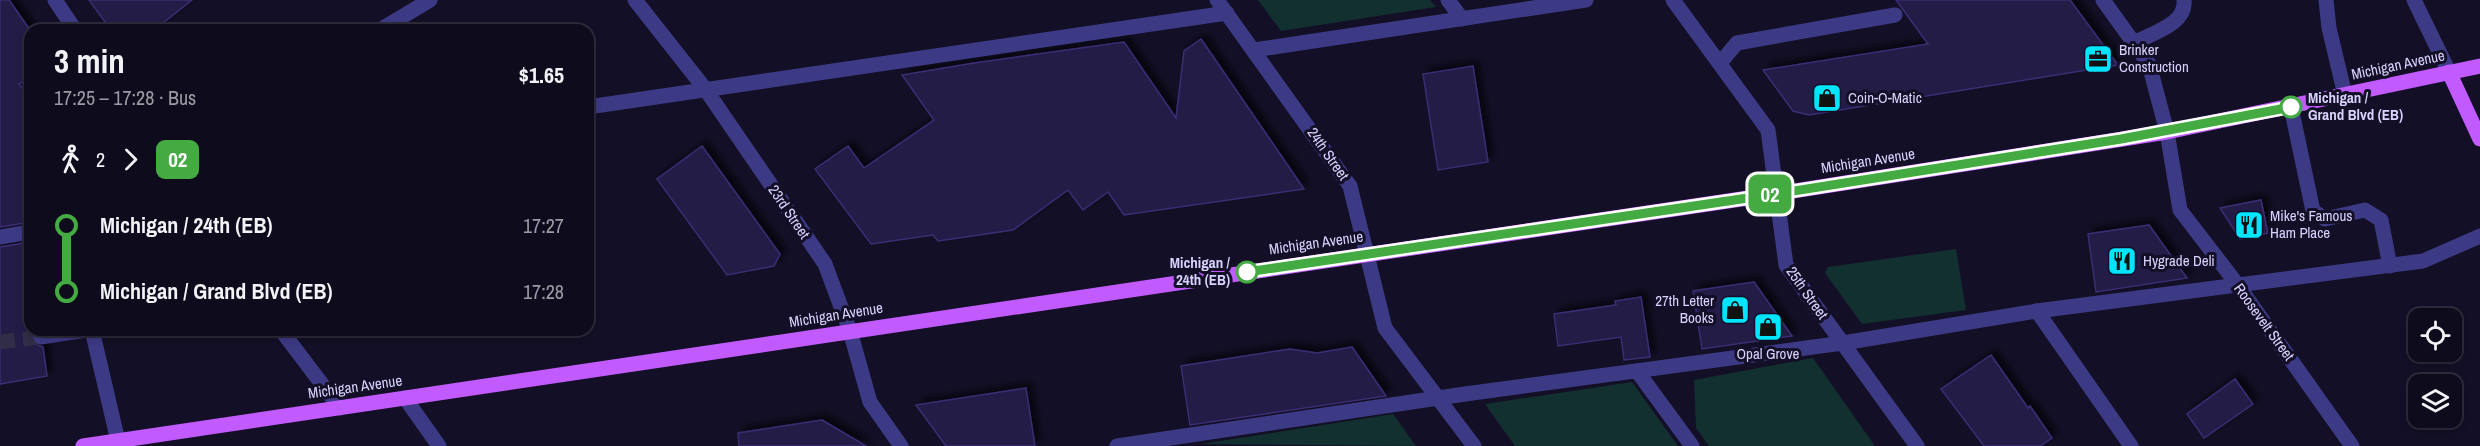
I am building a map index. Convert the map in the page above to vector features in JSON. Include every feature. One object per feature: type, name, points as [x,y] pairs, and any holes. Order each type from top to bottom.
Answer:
[{"type":"main road","name":"Michigan Avenue","points":[[83,446],[1775,194],[2167,132],[2480,66]]},
{"type":"main road","points":[[2449,72],[2480,139]]},
{"type":"street","points":[[55,0],[71,24]]},
{"type":"street","points":[[390,24],[430,0]]},
{"type":"street","name":"23rd Street","points":[[635,0],[706,90],[825,264],[850,331],[870,402],[901,446]]},
{"type":"street","name":"24th Street","points":[[1217,0],[1350,186],[1385,328],[1474,446]]},
{"type":"street","points":[[1448,0],[1462,19]]},
{"type":"street","points":[[1254,50],[1586,0]]},
{"type":"street","name":"25th Street","points":[[1673,0],[1768,130],[1786,265],[1917,446]]},
{"type":"street","name":"Roosevelt Street","points":[[2103,0],[2149,64],[2167,132],[2180,210],[2237,284],[2352,446]]},
{"type":"street","points":[[2134,43],[2178,19],[2185,7],[2184,0]]},
{"type":"street","points":[[2326,0],[2329,28],[2345,95]]},
{"type":"street","points":[[2414,0],[2449,72]]},
{"type":"street","points":[[594,106],[1227,13]]},
{"type":"street","points":[[1720,63],[1737,43],[1895,15]]},
{"type":"street","points":[[2291,107],[2313,211],[2325,219],[2364,210],[2380,220],[2390,266]]},
{"type":"street","points":[[0,237],[24,233]]},
{"type":"street","points":[[1117,446],[1842,343],[2037,311],[2423,261],[2480,236]]},
{"type":"street","points":[[2037,311],[2131,446]]},
{"type":"street","points":[[41,337],[47,336]]},
{"type":"street","points":[[93,336],[118,441]]},
{"type":"street","points":[[286,336],[340,408]]},
{"type":"street","points":[[1637,371],[1692,446]]},
{"type":"street","points":[[405,398],[439,446]]},
{"type":"green space","points":[[1258,0],[1430,0],[1436,7],[1281,31]]},
{"type":"green space","points":[[1956,249],[1966,310],[1862,324],[1825,273],[1828,267]]},
{"type":"green space","points":[[1813,358],[1875,446],[1709,446],[1696,428],[1694,380]]},
{"type":"green space","points":[[1632,382],[1678,446],[1515,446],[1485,404]]},
{"type":"green space","points":[[1393,414],[1416,446],[1201,444]]},
{"type":"building","points":[[0,0],[9,0],[26,24],[24,81],[19,84],[24,91],[24,223],[0,227]]},
{"type":"building","points":[[89,0],[192,0],[162,24],[107,24]]},
{"type":"building","points":[[1896,0],[2070,0],[2118,65],[1809,115],[1793,111],[1763,70],[1928,44]]},
{"type":"building","points":[[1201,39],[1304,189],[1124,215],[1108,192],[1083,210],[1068,190],[1013,230],[938,241],[933,235],[871,244],[815,169],[848,146],[864,168],[934,120],[902,75],[974,63],[1124,42],[1176,118],[1184,51]]},
{"type":"building","points":[[1473,66],[1488,162],[1438,170],[1423,74]]},
{"type":"building","points":[[702,146],[780,254],[774,266],[727,275],[657,179]]},
{"type":"building","name":"Mike's Famous Ham Place","points":[[2261,200],[2268,233],[2240,239],[2220,208]]},
{"type":"building","points":[[2149,225],[2187,278],[2096,292],[2088,234]]},
{"type":"building","points":[[24,243],[24,336],[32,336],[33,343],[43,347],[47,376],[0,384],[0,247]]},
{"type":"building","name":"27th Letter Books","points":[[1754,282],[1792,336],[1702,349],[1693,291]]},
{"type":"building","points":[[1641,297],[1650,357],[1624,360],[1621,337],[1558,346],[1554,314],[1616,305],[1615,301]]},
{"type":"building","points":[[1352,347],[1386,396],[1190,425],[1181,366],[1290,349],[1317,353]]},
{"type":"building","points":[[1991,355],[2052,438],[2040,446],[1984,446],[1941,389]]},
{"type":"building","points":[[2235,379],[2253,404],[2204,438],[2187,414]]},
{"type":"building","points":[[1026,388],[1035,446],[946,446],[916,405]]},
{"type":"building","points":[[822,420],[866,446],[739,446],[738,433]]},
{"type":"tunnel","points":[[0,342],[41,337]]},
{"type":"bus line","name":"02","points":[[1247,272],[1775,194],[2167,132],[2291,107]]},
{"type":"place","name":"Brinker Construction","points":[[2098,59]]},
{"type":"place","name":"Coin-O-Matic","points":[[1827,98]]},
{"type":"place","name":"Michigan / Grand Blvd (EB)","points":[[2291,107]]},
{"type":"place","name":"Mike's Famous Ham Place","points":[[2249,225]]},
{"type":"place","name":"Hygrade Deli","points":[[2122,261]]},
{"type":"place","name":"Michigan / 24th (EB)","points":[[1247,272]]},
{"type":"place","name":"27th Letter Books","points":[[1735,310]]},
{"type":"place","name":"Opal Grove","points":[[1768,327]]}]
